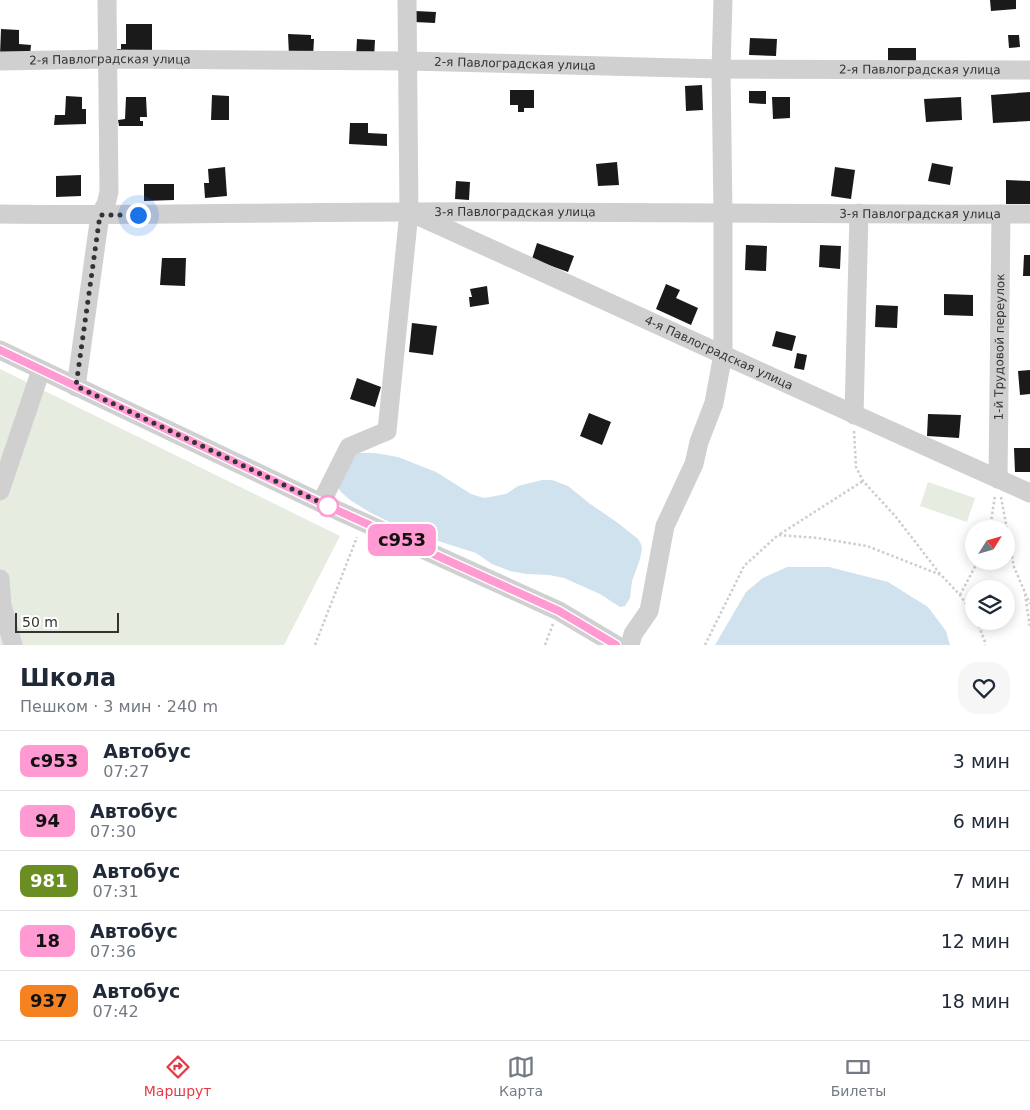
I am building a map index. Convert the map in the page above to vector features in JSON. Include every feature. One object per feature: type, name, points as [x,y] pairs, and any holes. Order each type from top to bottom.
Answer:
[{"type":"street","points":[[76,386],[100,215],[106,204],[109,192],[107,0]]},
{"type":"street","points":[[321,503],[349,447],[386,431],[409,212],[407,0]]},
{"type":"street","points":[[630,645],[633,634],[649,610],[665,526],[694,464],[699,442],[714,403],[723,354],[723,0]]},
{"type":"street","name":"2-я Павлоградская улица","points":[[0,62],[107,58],[408,61],[722,69],[1030,70]]},
{"type":"street","name":"3-я Павлоградская улица","points":[[0,214],[409,212],[1030,214]]},
{"type":"street","name":"4-я Павлоградская улица","points":[[409,212],[1030,493]]},
{"type":"street","points":[[854,415],[859,213]]},
{"type":"street","name":"1-й Трудовой переулок","points":[[998,479],[1001,214]]},
{"type":"street","points":[[0,350],[321,503],[559,611],[616,645]]},
{"type":"street","points":[[0,491],[41,370]]},
{"type":"street","points":[[0,579],[2,605],[13,645]]},
{"type":"path","points":[[854,415],[856,467],[863,481],[896,517],[965,602]]},
{"type":"path","points":[[991,520],[998,479]]},
{"type":"path","points":[[998,479],[1014,567],[1030,604]]},
{"type":"path","points":[[705,645],[744,566],[778,535],[863,481]]},
{"type":"path","points":[[315,645],[363,522]]},
{"type":"path","points":[[778,535],[818,538],[867,546],[941,575]]},
{"type":"path","points":[[960,595],[973,570]]},
{"type":"path","points":[[1024,590],[1030,627]]},
{"type":"path","points":[[545,645],[559,611]]},
{"type":"path","points":[[980,630],[985,645]]},
{"type":"shaded area","points":[[0,369],[340,536],[284,645],[0,645]]},
{"type":"shaded area","points":[[928,482],[975,498],[968,520],[965,521],[920,506]]},
{"type":"water","points":[[356,453],[375,453],[398,457],[436,472],[471,494],[484,498],[506,494],[518,486],[542,480],[552,480],[568,486],[618,523],[638,539],[641,544],[640,559],[632,581],[630,598],[625,606],[620,607],[600,594],[564,578],[510,571],[492,564],[476,553],[410,532],[371,513],[350,500],[337,486]]},
{"type":"water","points":[[787,567],[829,567],[888,582],[928,607],[946,631],[950,645],[715,645],[746,592],[763,578]]},
{"type":"building","points":[[990,0],[1016,0],[1016,9],[991,11]]},
{"type":"building","points":[[415,11],[436,12],[435,23],[414,22]]},
{"type":"building","points":[[126,24],[152,24],[152,50],[149,50],[148,58],[117,57],[117,49],[121,49],[121,44],[126,44]]},
{"type":"building","points":[[1,29],[19,30],[19,44],[31,45],[30,55],[0,55]]},
{"type":"building","points":[[288,34],[311,35],[311,39],[314,39],[313,57],[289,56]]},
{"type":"building","points":[[1008,35],[1019,35],[1020,47],[1009,48]]},
{"type":"building","points":[[750,38],[777,39],[776,56],[749,55]]},
{"type":"building","points":[[357,39],[375,40],[374,58],[356,57]]},
{"type":"building","points":[[888,48],[916,48],[916,61],[888,61]]},
{"type":"building","points":[[702,85],[703,110],[686,111],[685,86]]},
{"type":"building","points":[[510,90],[534,90],[534,108],[524,108],[524,112],[518,112],[518,105],[510,105]]},
{"type":"building","points":[[749,91],[766,91],[766,104],[749,103]]},
{"type":"building","points":[[1030,92],[1030,121],[993,123],[991,95]]},
{"type":"building","points":[[212,95],[229,96],[229,120],[211,120]]},
{"type":"building","points":[[66,96],[82,97],[82,109],[86,109],[86,124],[54,125],[55,115],[65,115]]},
{"type":"building","points":[[126,97],[146,97],[147,117],[140,117],[140,121],[143,121],[143,126],[119,126],[118,120],[125,119]]},
{"type":"building","points":[[772,97],[790,97],[790,118],[773,119]]},
{"type":"building","points":[[961,97],[962,120],[926,122],[924,99]]},
{"type":"building","points":[[350,123],[368,123],[368,133],[387,134],[387,146],[349,144]]},
{"type":"building","points":[[617,162],[619,185],[598,186],[596,164]]},
{"type":"building","points":[[932,163],[953,167],[950,185],[928,181]]},
{"type":"building","points":[[225,167],[227,196],[205,198],[204,183],[209,183],[208,169]]},
{"type":"building","points":[[835,167],[855,170],[851,199],[831,196]]},
{"type":"building","points":[[81,175],[81,196],[56,197],[56,176]]},
{"type":"building","points":[[1006,180],[1030,181],[1030,204],[1006,204]]},
{"type":"building","points":[[456,181],[470,182],[469,200],[455,199]]},
{"type":"building","points":[[144,184],[174,184],[174,200],[144,201]]},
{"type":"building","points":[[537,243],[574,256],[568,272],[532,259]]},
{"type":"building","points":[[746,245],[767,246],[766,271],[745,270]]},
{"type":"building","points":[[820,245],[841,246],[840,269],[819,267]]},
{"type":"building","points":[[1024,255],[1030,255],[1030,276],[1023,276]]},
{"type":"building","points":[[162,258],[186,258],[185,286],[160,285]]},
{"type":"building","points":[[666,284],[680,290],[676,298],[698,308],[691,325],[656,309]]},
{"type":"building","points":[[487,286],[489,304],[470,307],[469,297],[472,297],[470,289]]},
{"type":"building","points":[[944,294],[973,295],[973,316],[944,315]]},
{"type":"building","points":[[876,305],[898,306],[897,328],[875,327]]},
{"type":"building","points":[[412,323],[437,326],[433,355],[409,352]]},
{"type":"building","points":[[776,331],[796,336],[792,351],[772,346]]},
{"type":"building","points":[[797,353],[807,355],[804,370],[794,368]]},
{"type":"building","points":[[1030,370],[1030,394],[1020,395],[1018,371]]},
{"type":"building","points":[[357,378],[381,387],[375,407],[350,399]]},
{"type":"building","points":[[589,413],[611,422],[602,445],[580,436]]},
{"type":"building","points":[[928,414],[961,415],[959,438],[927,436]]},
{"type":"building","points":[[1014,448],[1030,448],[1030,472],[1015,472]]},
{"type":"bus line","name":"с953","points":[[0,350],[321,503],[559,611],[616,645]]},
{"type":"route","points":[[138,215],[100,215],[76,386],[330,507],[328,506]]}]
